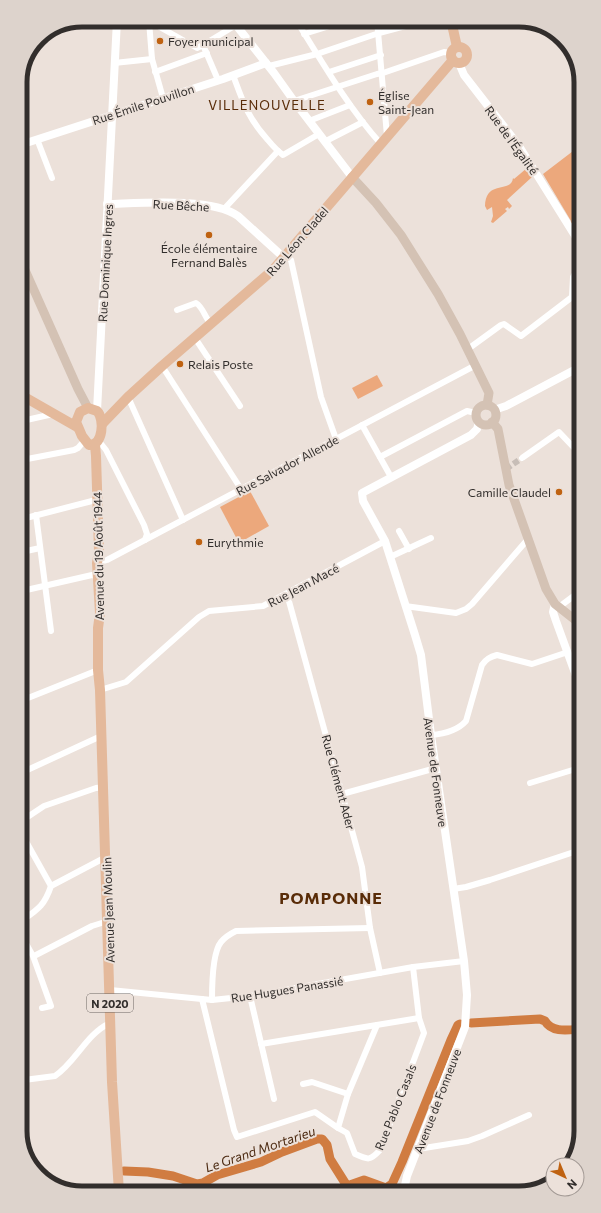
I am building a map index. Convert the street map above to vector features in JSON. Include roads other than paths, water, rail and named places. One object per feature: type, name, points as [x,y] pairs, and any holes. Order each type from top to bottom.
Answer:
[{"type":"main road","points":[[452,27],[455,56]]},
{"type":"main road","name":"Rue Léon Cladel","points":[[102,424],[125,400],[162,366],[258,284],[285,256],[455,56]]},
{"type":"main road","points":[[352,177],[376,203],[402,235],[438,294],[468,349],[489,392],[491,408],[495,416],[492,422],[487,424],[477,417],[479,408],[491,408]]},
{"type":"main road","points":[[27,274],[78,389],[91,411],[102,420],[102,424],[92,442],[77,427],[27,398]]},
{"type":"main road","name":"Rue Léon Cladel","points":[[91,411],[125,400]]},
{"type":"main road","points":[[77,427],[77,419],[91,411]]},
{"type":"main road","points":[[492,422],[498,429],[509,485],[546,588],[557,606],[574,620]]},
{"type":"main road","name":"Avenue du 19 Août 1944","points":[[92,442],[92,501],[97,603],[94,616],[98,628]]},
{"type":"main road","name":"Avenue du 19 Août 1944","points":[[92,442],[96,458],[99,551],[95,576]]},
{"type":"main road","name":"Avenue Jean Moulin","points":[[98,628],[98,670],[104,787],[110,1023],[119,1186]]},
{"type":"street","name":"Rue Dominique Ingres","points":[[91,411],[107,204],[117,27]]},
{"type":"street","points":[[149,27],[152,59],[163,98]]},
{"type":"street","points":[[159,27],[196,48],[203,45],[228,27]]},
{"type":"street","points":[[237,27],[319,134],[326,141],[352,177]]},
{"type":"street","points":[[300,27],[350,105],[363,122],[384,140]]},
{"type":"street","points":[[304,34],[326,27]]},
{"type":"street","points":[[378,27],[383,74],[384,140]]},
{"type":"street","points":[[267,64],[317,54],[402,27]]},
{"type":"street","points":[[203,45],[218,80]]},
{"type":"street","points":[[294,101],[337,86],[377,74],[383,74],[444,52],[455,56]]},
{"type":"street","points":[[155,72],[207,53]]},
{"type":"street","points":[[329,72],[381,55]]},
{"type":"street","name":"Rue de l'Égalité","points":[[455,56],[464,75],[519,146],[574,234]]},
{"type":"street","points":[[114,63],[152,59]]},
{"type":"street","name":"Rue Émile Pouvillon","points":[[27,143],[267,64]]},
{"type":"street","points":[[233,75],[245,108],[255,126],[283,155],[319,134]]},
{"type":"street","points":[[309,121],[350,105]]},
{"type":"street","points":[[326,141],[363,122]]},
{"type":"street","points":[[37,139],[52,178]]},
{"type":"street","points":[[224,209],[278,151]]},
{"type":"street","name":"Rue Bêche","points":[[107,204],[180,203],[231,211],[281,255],[285,256]]},
{"type":"street","points":[[285,256],[291,260],[321,397],[336,439]]},
{"type":"street","points":[[468,349],[504,324],[521,336],[572,297],[572,277],[574,274]]},
{"type":"street","points":[[177,310],[196,303],[199,305],[206,319],[211,324]]},
{"type":"street","points":[[195,338],[240,406]]},
{"type":"street","name":"Rue Salvador Allende","points":[[97,563],[107,560],[157,534],[476,365]]},
{"type":"street","points":[[162,366],[241,489]]},
{"type":"street","points":[[491,408],[506,406],[574,370]]},
{"type":"street","points":[[125,400],[183,520]]},
{"type":"street","points":[[380,457],[467,411],[477,417]]},
{"type":"street","points":[[27,420],[54,413]]},
{"type":"street","name":"Avenue de Fonneuve","points":[[405,1186],[407,1176],[465,1027],[467,995],[464,961],[420,655],[385,540],[363,501],[362,494],[471,435],[477,429],[477,417]]},
{"type":"street","points":[[362,425],[391,477]]},
{"type":"street","points":[[522,458],[559,432],[574,448]]},
{"type":"street","points":[[27,459],[74,450],[92,442],[108,452],[144,525],[147,534],[145,540]]},
{"type":"street","points":[[27,518],[92,501]]},
{"type":"street","points":[[36,515],[51,631]]},
{"type":"street","points":[[144,525],[147,529],[157,534]]},
{"type":"street","points":[[399,530],[409,549]]},
{"type":"street","points":[[390,557],[431,538]]},
{"type":"street","points":[[406,606],[456,613],[466,609],[528,539]]},
{"type":"street","name":"Rue Jean Macé","points":[[100,690],[126,682],[199,617],[209,611],[263,606],[385,540]]},
{"type":"street","points":[[27,551],[40,548]]},
{"type":"street","points":[[27,590],[95,576]]},
{"type":"street","name":"Rue Clément Ader","points":[[287,594],[362,867],[370,928],[380,973]]},
{"type":"street","points":[[574,595],[557,606],[553,612],[574,669]]},
{"type":"street","points":[[431,735],[461,726],[466,721],[482,665],[491,656],[497,655],[532,664],[568,652]]},
{"type":"street","points":[[27,698],[98,670]]},
{"type":"street","points":[[27,770],[101,736]]},
{"type":"street","points":[[342,794],[436,768]]},
{"type":"street","points":[[530,783],[574,770]]},
{"type":"street","points":[[27,817],[44,806],[96,788],[104,787]]},
{"type":"street","points":[[27,843],[51,886]]},
{"type":"street","points":[[453,889],[490,880],[574,852]]},
{"type":"street","points":[[27,917],[46,901],[51,886],[106,857]]},
{"type":"street","points":[[35,956],[92,926],[108,921]]},
{"type":"street","points":[[212,1000],[216,956],[220,943],[227,936],[236,932],[370,928]]},
{"type":"street","points":[[27,944],[35,956],[51,1006],[42,1008]]},
{"type":"street","name":"Rue Hugues Panassié","points":[[110,990],[212,1000],[250,996],[413,967],[464,961]]},
{"type":"street","name":"Rue Pablo Casals","points":[[338,1128],[347,1133],[355,1154],[366,1159],[373,1158],[380,1150],[424,1033],[420,1018],[413,967]]},
{"type":"street","points":[[250,996],[274,1099]]},
{"type":"street","points":[[202,999],[237,1137],[315,1112],[338,1128],[348,1094],[377,1025]]},
{"type":"street","points":[[261,1044],[420,1018]]},
{"type":"street","points":[[27,1080],[55,1076],[92,1036],[103,1026],[110,1023]]},
{"type":"street","points":[[303,1084],[312,1082],[348,1094]]},
{"type":"street","points":[[418,1148],[468,1141],[529,1115]]},
{"type":"waterway","name":"Le Grand Mortarieu","points":[[471,1023],[540,1019],[556,1029],[574,1029]]},
{"type":"waterway","name":"Le Grand Mortarieu","points":[[389,1186],[392,1184],[402,1162],[451,1040],[458,1025],[460,1024]]},
{"type":"waterway","name":"Le Grand Mortarieu","points":[[124,1171],[148,1172],[173,1176],[197,1184],[203,1183],[217,1175],[261,1162],[282,1152],[317,1139],[322,1139],[327,1145],[330,1159],[347,1186]]},
{"type":"waterway","name":"Le Grand Mortarieu","points":[[347,1186],[364,1180],[380,1186]]},
{"type":"tunnel","points":[[506,469],[522,458]]},
{"type":"place","name":"Foyer municipal","points":[[160,41]]},
{"type":"place","name":"Église Saint-Jean","points":[[370,102]]},
{"type":"place","name":"École élémentaire Fernand Balès","points":[[209,235]]},
{"type":"place","name":"Relais Poste","points":[[180,364]]},
{"type":"place","name":"Camille Claudel","points":[[559,492]]},
{"type":"place","name":"Eurythmie","points":[[199,542]]},
{"type":"district","name":"VILLENOUVELLE","points":[[267,105]]},
{"type":"district","name":"POMPONNE","points":[[331,897]]}]
